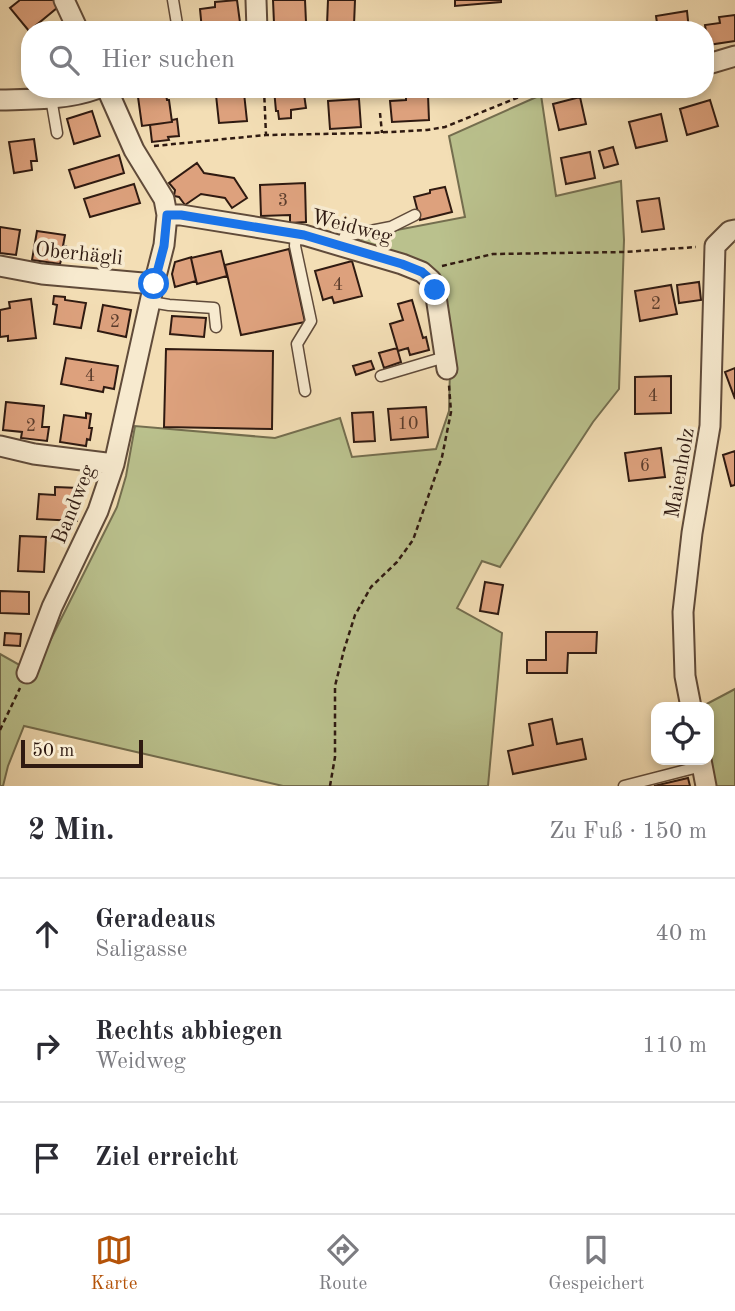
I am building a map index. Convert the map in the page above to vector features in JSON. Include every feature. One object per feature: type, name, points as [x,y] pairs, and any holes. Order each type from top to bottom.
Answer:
[{"type":"street","points":[[64,0],[74,21]]},
{"type":"street","points":[[256,0],[257,21]]},
{"type":"street","points":[[714,62],[735,56]]},
{"type":"street","points":[[0,100],[51,98]]},
{"type":"street","points":[[111,98],[134,150],[164,199],[167,215]]},
{"type":"street","name":"Weidweg","points":[[167,215],[296,234],[422,272]]},
{"type":"street","name":"Bandweg","points":[[27,673],[52,607],[98,512],[114,464],[164,246],[167,215]]},
{"type":"street","points":[[715,246],[730,231],[735,230]]},
{"type":"street","name":"Maienholz","points":[[690,702],[685,676],[683,612],[692,533],[710,426],[715,246]]},
{"type":"street","name":"Oberhägli","points":[[0,266],[152,293]]},
{"type":"street","points":[[422,272],[431,280],[435,290],[446,363]]},
{"type":"street","points":[[0,446],[34,454],[114,464]]},
{"type":"street","points":[[702,765],[706,786]]},
{"type":"lane","points":[[173,0],[176,21]]},
{"type":"lane","points":[[51,98],[57,133]]},
{"type":"lane","points":[[340,246],[345,236],[391,227],[415,215]]},
{"type":"lane","points":[[296,234],[295,246],[311,321],[297,344],[305,391]]},
{"type":"lane","points":[[152,293],[169,305],[214,307],[216,327]]},
{"type":"lane","points":[[382,376],[446,363]]},
{"type":"lane","points":[[624,786],[695,765]]},
{"type":"path","points":[[264,98],[266,135]]},
{"type":"path","points":[[134,150],[266,135],[427,130],[445,127],[517,98]]},
{"type":"path","points":[[380,113],[383,133]]},
{"type":"path","points":[[422,272],[493,254],[625,252],[715,246]]},
{"type":"path","points":[[330,786],[335,757],[335,686],[344,650],[355,615],[365,596],[397,562],[413,540],[425,510],[442,457],[451,412],[446,363]]},
{"type":"path","points":[[0,730],[27,673]]},
{"type":"green space","points":[[534,98],[541,98],[556,196],[621,181],[624,240],[619,389],[593,422],[500,567],[482,561],[457,608],[502,633],[488,786],[283,786],[24,726],[3,786],[0,786],[0,654],[34,673],[117,507],[135,426],[275,438],[340,418],[352,457],[436,449],[449,411],[450,367],[439,292],[350,239],[465,217],[449,136]]},
{"type":"green space","points":[[735,689],[735,786],[706,786],[708,765],[714,765],[714,702],[710,702]]},
{"type":"building","points":[[20,0],[61,0],[63,3],[41,21],[21,21],[10,8]]},
{"type":"building","points":[[237,0],[240,21],[201,21],[200,9],[215,7],[215,2]]},
{"type":"building","points":[[273,0],[305,0],[306,21],[274,21]]},
{"type":"building","points":[[328,0],[355,0],[354,21],[327,21]]},
{"type":"building","points":[[455,0],[501,0],[501,2],[455,6]]},
{"type":"building","points":[[687,11],[688,21],[657,21],[656,16]]},
{"type":"building","points":[[735,15],[735,41],[714,44],[714,24],[720,23],[719,17]]},
{"type":"building","points":[[138,98],[169,100],[172,122],[142,126]]},
{"type":"building","points":[[216,98],[245,98],[247,121],[219,123]]},
{"type":"building","points":[[275,98],[305,98],[306,108],[291,110],[291,118],[279,119]]},
{"type":"building","points":[[428,98],[429,120],[392,122],[390,101]]},
{"type":"building","points":[[580,98],[586,124],[559,130],[553,104]]},
{"type":"building","points":[[359,99],[361,127],[330,129],[328,101]]},
{"type":"building","points":[[710,100],[718,126],[687,135],[680,109]]},
{"type":"building","points":[[92,111],[100,136],[74,144],[67,119]]},
{"type":"building","points":[[661,114],[667,141],[636,148],[629,122]]},
{"type":"building","points":[[177,119],[179,136],[152,142],[150,125]]},
{"type":"building","points":[[34,139],[37,161],[31,161],[32,170],[14,173],[9,142]]},
{"type":"building","points":[[613,147],[618,164],[604,168],[599,151]]},
{"type":"building","points":[[590,152],[595,178],[566,184],[561,158]]},
{"type":"building","points":[[119,155],[124,173],[75,188],[69,170]]},
{"type":"building","points":[[197,163],[204,173],[234,178],[247,198],[232,208],[225,198],[201,194],[185,205],[179,197],[174,196],[175,190],[169,183]]},
{"type":"building","points":[[305,183],[306,222],[290,223],[290,215],[261,216],[260,185]]},
{"type":"building","points":[[134,184],[140,203],[90,217],[84,199]]},
{"type":"building","points":[[445,187],[452,212],[420,220],[414,197]]},
{"type":"building","points":[[659,198],[664,229],[642,232],[637,201]]},
{"type":"building","points":[[0,227],[20,230],[16,255],[0,253]]},
{"type":"building","points":[[37,231],[65,235],[64,258],[62,257],[60,264],[32,260]]},
{"type":"building","points":[[289,249],[305,322],[241,335],[225,265]]},
{"type":"building","points":[[221,251],[227,276],[197,284],[191,258]]},
{"type":"building","points":[[192,257],[196,281],[175,287],[172,274],[175,262]]},
{"type":"building","points":[[352,261],[362,296],[334,303],[332,297],[323,300],[315,271]]},
{"type":"building","points":[[699,282],[701,300],[679,303],[677,285]]},
{"type":"building","points":[[671,285],[677,314],[640,321],[635,291]]},
{"type":"building","points":[[54,296],[86,303],[81,328],[54,324],[57,305],[53,304]]},
{"type":"building","points":[[31,299],[36,338],[8,341],[8,336],[0,337],[0,310],[10,308],[9,302]]},
{"type":"building","points":[[412,300],[429,350],[410,355],[408,348],[398,351],[390,324],[403,320],[398,304]]},
{"type":"building","points":[[103,305],[131,310],[126,337],[98,331]]},
{"type":"building","points":[[172,316],[206,318],[204,337],[170,334]]},
{"type":"building","points":[[397,348],[401,362],[384,368],[379,353]]},
{"type":"building","points":[[166,349],[273,351],[272,429],[164,427]]},
{"type":"building","points":[[66,358],[118,366],[114,389],[104,387],[103,392],[61,384]]},
{"type":"building","points":[[371,361],[374,369],[356,375],[353,366]]},
{"type":"building","points":[[735,368],[735,399],[725,372]]},
{"type":"building","points":[[671,376],[671,413],[635,414],[635,377]]},
{"type":"building","points":[[6,402],[44,406],[42,427],[49,427],[47,441],[21,438],[22,432],[3,430]]},
{"type":"building","points":[[426,407],[428,437],[391,440],[388,409]]},
{"type":"building","points":[[373,412],[375,441],[354,442],[352,413]]},
{"type":"building","points":[[86,413],[91,414],[89,428],[92,428],[86,446],[60,442],[64,415],[86,418]]},
{"type":"building","points":[[661,448],[665,477],[629,481],[625,453]]},
{"type":"building","points":[[735,451],[735,485],[731,486],[723,455]]},
{"type":"building","points":[[55,487],[79,488],[77,521],[37,519],[39,494],[55,495]]},
{"type":"building","points":[[20,536],[46,537],[44,572],[18,571]]},
{"type":"building","points":[[485,582],[503,585],[498,614],[480,611]]},
{"type":"building","points":[[0,591],[29,592],[29,614],[0,613]]},
{"type":"building","points":[[546,632],[597,632],[596,653],[568,653],[567,673],[527,673],[527,660],[546,660]]},
{"type":"building","points":[[5,633],[21,634],[20,646],[4,645]]},
{"type":"building","points":[[552,719],[557,744],[582,739],[586,759],[513,774],[508,751],[533,745],[529,724]]},
{"type":"building","points":[[688,778],[690,786],[654,786]]},
{"type":"route","points":[[154,284],[164,246],[167,215],[181,215],[304,235],[422,272],[431,280],[435,290]]}]
